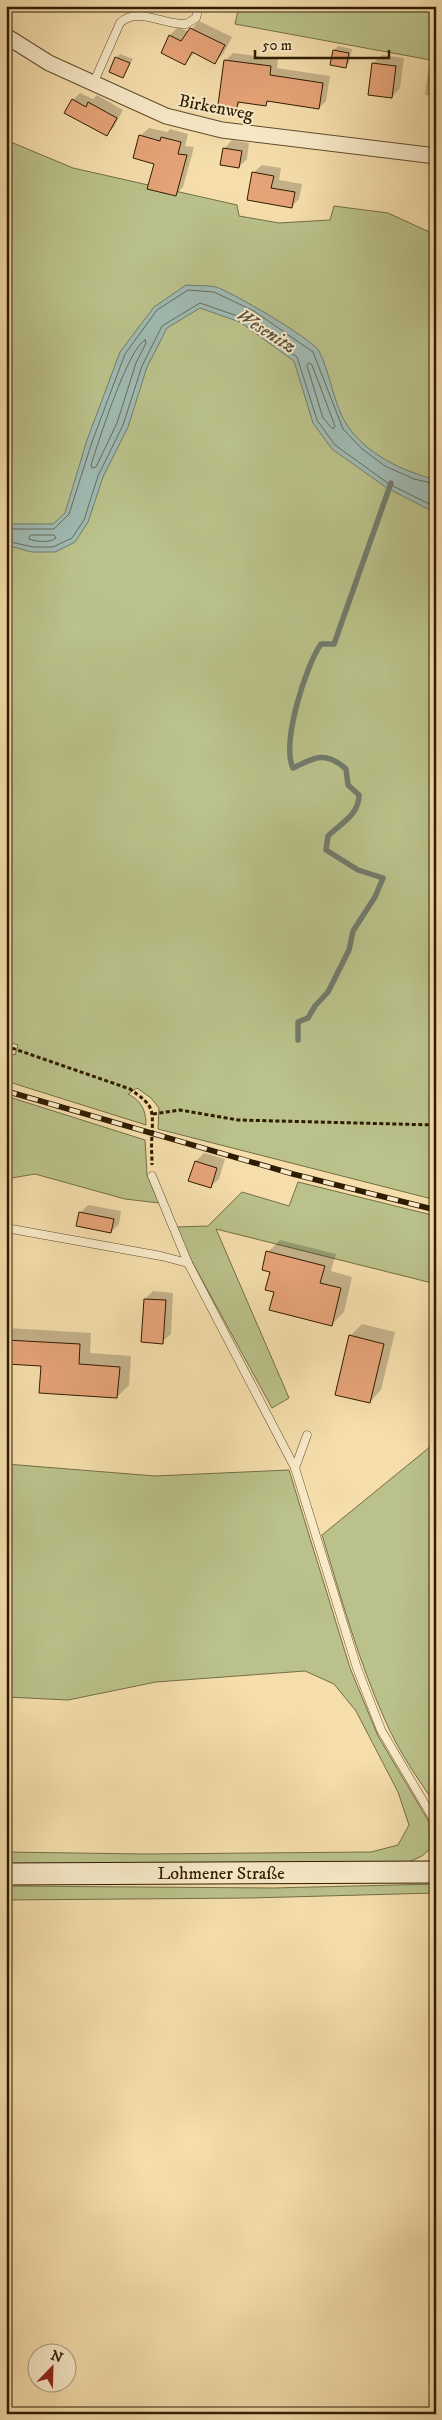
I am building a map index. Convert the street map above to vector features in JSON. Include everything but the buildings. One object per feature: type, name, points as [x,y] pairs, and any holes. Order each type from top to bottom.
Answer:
[{"type":"main road","name":"Lohmener Straße","points":[[6,1874],[436,1872]]},
{"type":"street","name":"Birkenweg","points":[[6,36],[49,63],[166,116],[222,130],[436,156]]},
{"type":"lane","points":[[93,84],[120,22],[124,19],[136,16],[186,24],[196,18],[199,6]]},
{"type":"lane","points":[[152,1176],[188,1263],[295,1468],[357,1668],[381,1730],[436,1823]]},
{"type":"lane","points":[[6,1228],[188,1263]]},
{"type":"lane","points":[[295,1468],[307,1435]]},
{"type":"path","points":[[6,1046],[130,1089],[144,1098],[151,1107],[152,1114],[152,1176]]},
{"type":"path","points":[[152,1114],[180,1110],[238,1120],[436,1124]]},
{"type":"green space","points":[[239,6],[436,6],[436,61],[235,24]]},
{"type":"green space","points":[[6,140],[73,168],[237,205],[239,216],[279,223],[330,220],[334,206],[388,213],[436,235],[436,1200],[158,1129],[159,1108],[151,1098],[137,1088],[128,1094],[140,1103],[145,1115],[146,1125],[6,1081],[6,1052],[15,1055],[18,1045],[6,1041]]},
{"type":"green space","points":[[6,1096],[145,1140],[147,1175],[159,1203],[125,1199],[35,1174],[6,1179]]},
{"type":"green space","points":[[298,1182],[436,1216],[436,1284],[216,1229],[289,1398],[272,1408],[183,1245],[176,1227],[208,1226],[242,1192],[289,1206]]},
{"type":"green space","points":[[436,1442],[436,1805],[402,1753],[375,1697],[350,1628],[322,1535]]},
{"type":"green space","points":[[6,1464],[155,1476],[289,1470],[350,1668],[378,1736],[429,1822],[430,1849],[422,1856],[409,1862],[6,1864],[6,1852],[145,1854],[371,1852],[398,1845],[409,1825],[398,1792],[356,1711],[334,1684],[305,1671],[156,1682],[68,1700],[6,1697]]},
{"type":"green space","points":[[436,1884],[436,1893],[250,1898],[6,1900],[6,1886],[273,1888]]},
{"type":"water","name":"Wesenitz","points":[[186,285],[212,286],[238,297],[271,316],[313,345],[323,359],[339,408],[355,436],[375,453],[399,467],[436,480],[436,508],[428,509],[387,488],[332,449],[313,423],[294,361],[240,322],[200,308],[167,328],[147,367],[128,427],[103,477],[88,522],[75,542],[55,552],[32,552],[6,545],[6,519],[13,524],[53,524],[65,513],[87,440],[120,352],[154,307]]},
{"type":"waterway","points":[[298,1040],[298,1022],[308,1018],[315,1006],[328,992],[349,950],[353,931],[375,897],[383,878],[358,870],[326,850],[328,836],[353,813],[359,795],[348,785],[346,769],[332,760],[326,758],[314,759],[293,768],[290,756],[290,741],[302,686],[321,644],[334,644],[391,483]]},
{"type":"railway","points":[[6,1091],[293,1174],[436,1210]]}]
